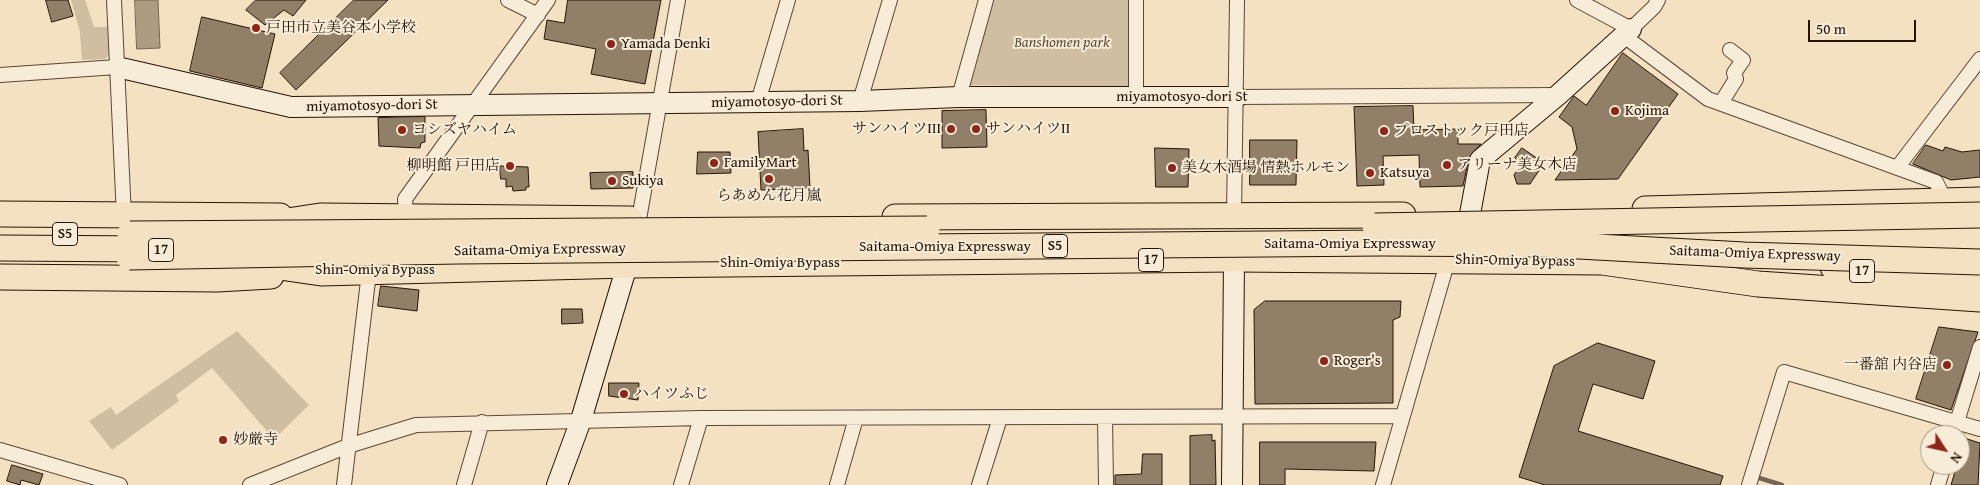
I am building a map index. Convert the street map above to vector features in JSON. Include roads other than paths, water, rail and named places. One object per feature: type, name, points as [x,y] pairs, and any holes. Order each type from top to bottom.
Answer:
[{"type":"highway","name":"17","points":[[0,214],[124,217],[320,216],[639,219],[1234,216],[1470,214],[1980,200]]},
{"type":"highway","name":"Saitama-Omiya Expressway","points":[[0,256],[129,257],[459,242],[1980,215]]},
{"type":"highway","name":"17","points":[[0,241],[155,242],[320,216]]},
{"type":"highway","points":[[0,223],[131,226],[348,223],[459,242]]},
{"type":"highway","name":"Saitama-Omiya Expressway","points":[[0,234],[459,242],[1542,244],[1744,255],[1980,262]]},
{"type":"highway","points":[[0,266],[128,268],[346,265],[459,242]]},
{"type":"highway","name":"Shin-Omiya Bypass","points":[[0,248],[154,249],[321,273],[628,265],[1234,259],[1602,262],[1758,284],[1980,299]]},
{"type":"highway","name":"17","points":[[1744,255],[1882,273],[1980,277]]},
{"type":"highway","name":"17","points":[[0,277],[218,279],[321,273]]},
{"type":"street","points":[[114,0],[124,217]]},
{"type":"street","points":[[508,0],[538,16]]},
{"type":"street","points":[[406,217],[405,198],[548,0]]},
{"type":"street","points":[[557,485],[581,420],[628,265],[639,219],[678,0]]},
{"type":"street","points":[[758,102],[788,0]]},
{"type":"street","points":[[860,101],[890,0]]},
{"type":"street","points":[[959,97],[986,0]]},
{"type":"street","points":[[1136,0],[1136,97]]},
{"type":"street","points":[[1234,216],[1237,0]]},
{"type":"street","points":[[1578,0],[1627,33],[1708,99],[1936,182],[1945,200]]},
{"type":"street","points":[[1470,214],[1480,160],[1558,95],[1627,33],[1654,7],[1658,0]]},
{"type":"street","points":[[1721,104],[1736,79],[1734,73],[1743,60],[1730,50]]},
{"type":"street","points":[[1897,168],[1980,60]]},
{"type":"street","name":"miyamotosyo-dori St","points":[[0,75],[117,67],[291,107],[860,101],[959,97],[1558,95]]},
{"type":"street","points":[[1232,485],[1234,259]]},
{"type":"street","points":[[1385,484],[1448,260]]},
{"type":"street","points":[[344,485],[369,272]]},
{"type":"street","points":[[1956,425],[1980,347]]},
{"type":"street","points":[[1749,485],[1784,372],[1946,425]]},
{"type":"street","points":[[250,485],[348,446],[416,425],[701,418],[1403,416]]},
{"type":"street","points":[[1105,417],[1106,485]]},
{"type":"street","points":[[681,485],[701,418]]},
{"type":"street","points":[[837,485],[856,418]]},
{"type":"street","points":[[979,485],[1000,418]]},
{"type":"street","points":[[464,485],[482,422]]},
{"type":"street","points":[[0,450],[120,485]]},
{"type":"waterway","points":[[1756,477],[1782,485]]},
{"type":"place","name":"戸田市立美谷本小学校","points":[[256,28]]},
{"type":"place","name":"Yamada Denki","points":[[611,44]]},
{"type":"place","name":"Kojima","points":[[1615,111]]},
{"type":"place","name":"サンハイツⅢ","points":[[951,129]]},
{"type":"place","name":"サンハイツⅡ","points":[[976,129]]},
{"type":"place","name":"ヨシズヤハイム","points":[[402,130]]},
{"type":"place","name":"プロストック戸田店","points":[[1384,131]]},
{"type":"place","name":"FamilyMart","points":[[714,163]]},
{"type":"place","name":"アリーナ美女木店","points":[[1447,165]]},
{"type":"place","name":"柳明館 戸田店","points":[[510,166]]},
{"type":"place","name":"美女木酒場 情熱ホルモン","points":[[1172,168]]},
{"type":"place","name":"Katsuya","points":[[1370,173]]},
{"type":"place","name":"らあめん花月嵐","points":[[769,179]]},
{"type":"place","name":"Sukiya","points":[[612,181]]},
{"type":"place","name":"Roger's","points":[[1324,361]]},
{"type":"place","name":"一番舘 内谷店","points":[[1947,365]]},
{"type":"place","name":"ハイツふじ","points":[[624,394]]},
{"type":"place","name":"妙厳寺","points":[[223,440]]},
{"type":"park label","name":"Banshomen park","points":[[1062,43]]}]
